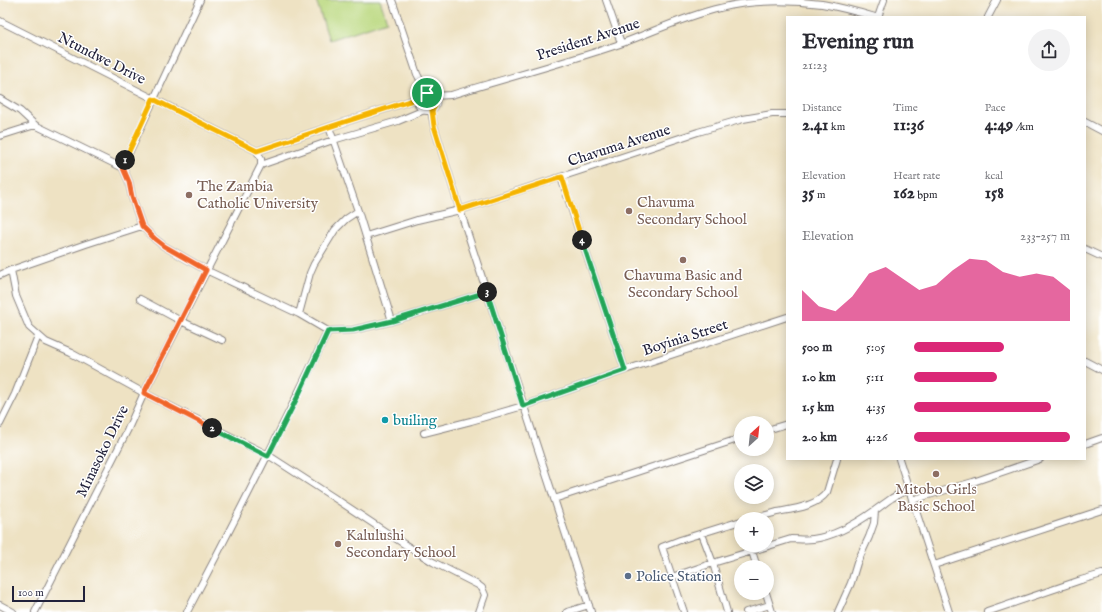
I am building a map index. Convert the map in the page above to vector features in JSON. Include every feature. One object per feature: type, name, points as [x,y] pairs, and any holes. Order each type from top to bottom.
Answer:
[{"type":"street","points":[[200,0],[126,157],[123,168],[129,182],[132,197],[142,226],[164,246],[206,270],[299,314],[328,331],[353,330],[392,321],[487,292]]},
{"type":"street","points":[[392,0],[418,74],[422,95],[418,105],[429,110],[523,406],[591,612]]},
{"type":"street","points":[[606,0],[621,43]]},
{"type":"street","name":"President Avenue","points":[[434,96],[451,95],[551,66],[720,8],[787,0],[821,4],[871,16]]},
{"type":"street","points":[[878,16],[884,0]]},
{"type":"street","points":[[989,16],[998,0]]},
{"type":"street","name":"Ntundwe Drive","points":[[0,21],[257,151]]},
{"type":"street","points":[[261,165],[261,159],[257,151],[422,95],[434,96],[436,102],[429,110]]},
{"type":"street","name":"President Avenue","points":[[261,165],[333,140],[398,121],[429,110],[451,95]]},
{"type":"street","points":[[0,98],[20,111],[35,125],[123,168]]},
{"type":"street","name":"Chavuma Avenue","points":[[366,236],[418,220],[460,210],[743,118],[772,114],[786,114]]},
{"type":"street","points":[[1086,123],[1102,131]]},
{"type":"street","points":[[0,136],[35,125]]},
{"type":"street","points":[[329,127],[358,211],[392,321]]},
{"type":"street","name":"Minasoko Drive","points":[[35,612],[127,431],[180,321],[261,165]]},
{"type":"street","points":[[562,177],[625,370]]},
{"type":"street","points":[[299,314],[310,273],[314,264],[335,230],[346,219],[358,211]]},
{"type":"street","points":[[0,275],[86,244],[142,226]]},
{"type":"street","points":[[1086,249],[1102,257]]},
{"type":"street","points":[[11,270],[16,296],[26,321],[29,327],[46,342],[71,353],[144,393],[268,456],[333,496],[433,562],[482,588],[486,595],[479,612]]},
{"type":"street","points":[[140,299],[180,321],[222,340]]},
{"type":"street","name":"Boyinia Street","points":[[424,433],[523,406],[625,370],[786,317]]},
{"type":"street","points":[[187,612],[268,456],[328,331]]},
{"type":"street","points":[[0,424],[16,394],[38,336]]},
{"type":"street","points":[[1086,362],[1102,370]]},
{"type":"street","points":[[774,428],[786,424]]},
{"type":"street","points":[[1086,444],[1102,438]]},
{"type":"street","points":[[554,499],[734,440]]},
{"type":"street","points":[[774,513],[801,507],[823,497],[827,492],[837,460]]},
{"type":"street","points":[[899,460],[949,612]]},
{"type":"street","points":[[1015,460],[1018,466]]},
{"type":"street","points":[[912,500],[973,482],[1037,460]]},
{"type":"street","points":[[774,543],[791,539],[805,540],[823,537],[843,530],[875,511],[891,499],[908,490]]},
{"type":"street","points":[[934,564],[1102,510]]},
{"type":"street","points":[[838,612],[851,583],[857,563],[870,537],[874,523],[875,511]]},
{"type":"street","points":[[684,612],[662,547],[734,523]]},
{"type":"street","points":[[702,534],[713,563],[727,612]]},
{"type":"street","points":[[672,577],[740,552]]},
{"type":"street","points":[[987,612],[1102,574]]},
{"type":"street","points":[[768,600],[772,612]]},
{"type":"street","points":[[0,605],[13,612]]},
{"type":"street","points":[[567,612],[589,605]]},
{"type":"street","points":[[746,612],[770,605]]},
{"type":"green space","points":[[316,0],[380,0],[387,21],[329,40]]},
{"type":"place","name":"The Zambia Catholic University","points":[[189,195]]},
{"type":"place","name":"Chavuma Secondary School","points":[[629,211]]},
{"type":"place","name":"Chavuma Basic and Secondary School","points":[[683,260]]},
{"type":"place","name":"builing","points":[[385,420]]},
{"type":"place","name":"Mitobo Girls Basic School","points":[[936,474]]},
{"type":"place","name":"Kalulushi Secondary School","points":[[338,544]]},
{"type":"place","name":"Police Station","points":[[628,576]]},
{"type":"route","points":[[427,93],[434,96],[436,100],[436,106],[432,110],[434,126],[460,210],[562,177],[625,370],[523,406],[487,292],[392,321],[353,330],[328,331],[268,456],[144,393],[206,270],[164,246],[142,226],[142,222],[132,197],[129,182],[123,168],[126,157],[153,99],[257,151],[419,98],[422,94],[427,93]]}]
